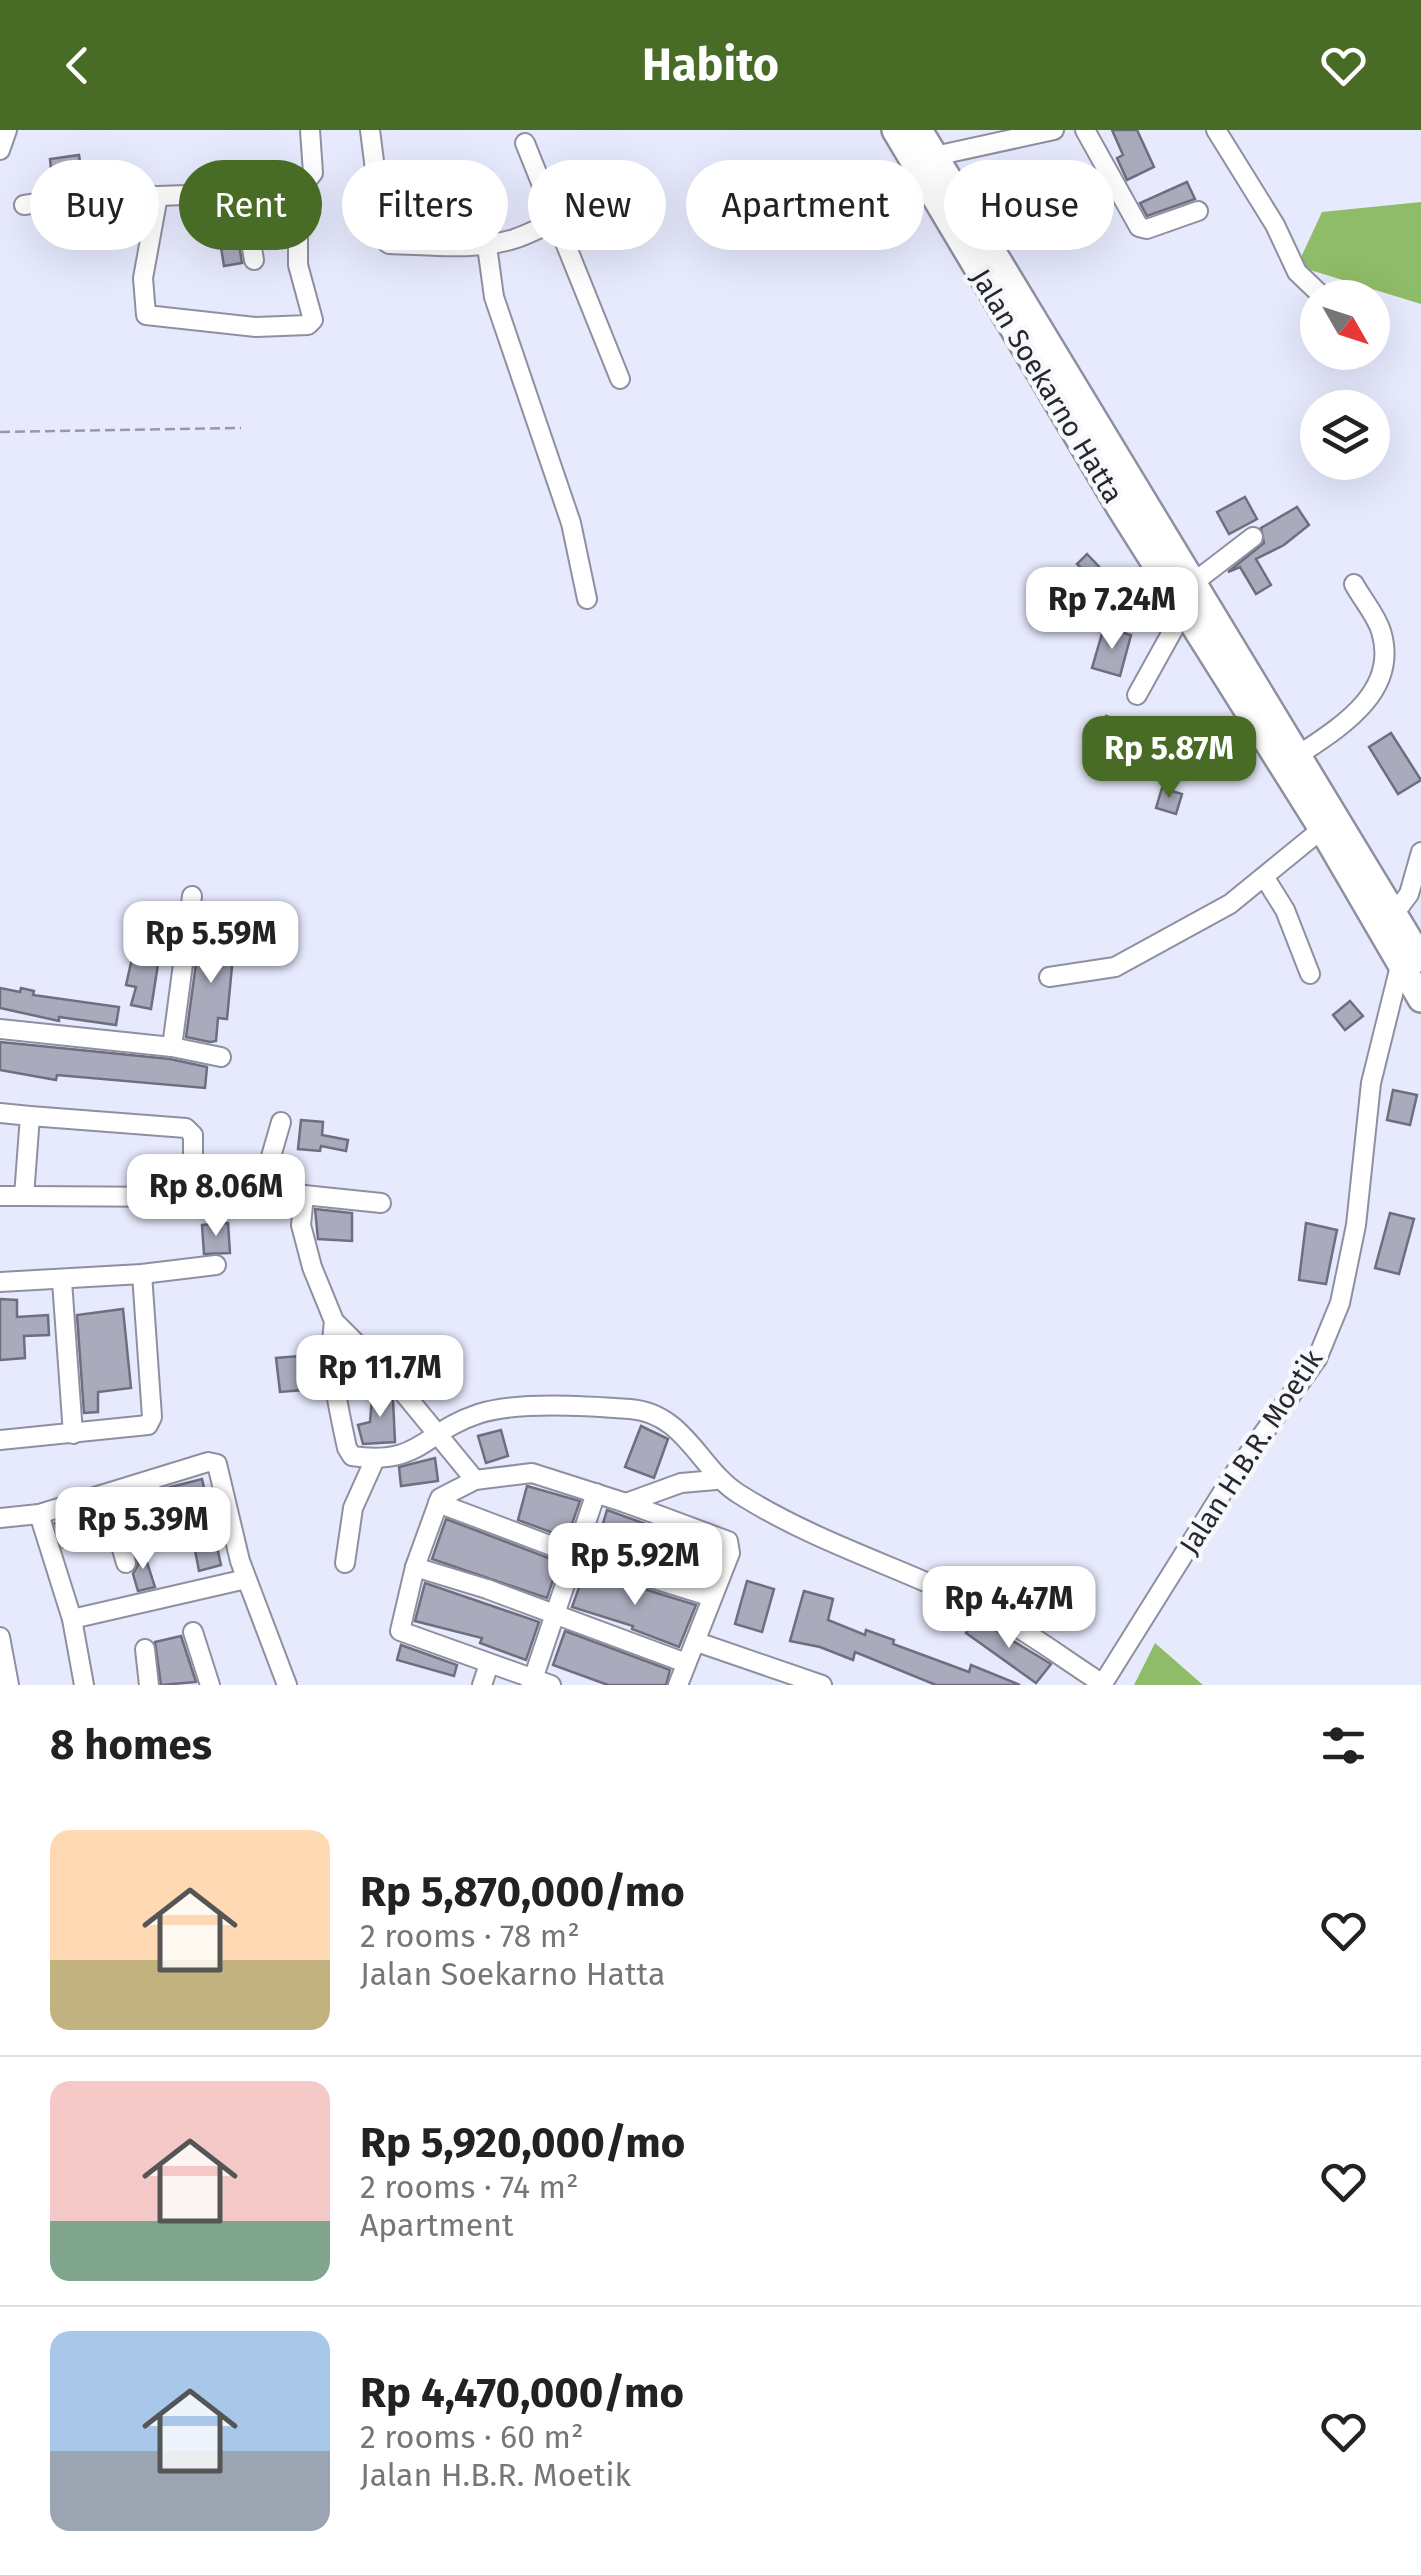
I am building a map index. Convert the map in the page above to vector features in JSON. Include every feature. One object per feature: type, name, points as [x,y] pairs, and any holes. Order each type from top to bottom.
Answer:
[{"type":"highway","name":"Jalan Soekarno Hatta","points":[[895,130],[1183,612],[1411,962]]},
{"type":"highway","name":"Jalan Soekarno Hatta","points":[[919,130],[1394,914],[1421,999]]},
{"type":"street","points":[[0,150],[7,130]]},
{"type":"street","points":[[310,130],[311,160]]},
{"type":"street","points":[[370,130],[374,160]]},
{"type":"street","points":[[935,156],[1054,130]]},
{"type":"street","points":[[1085,130],[1140,227],[1147,229],[1198,210]]},
{"type":"street","points":[[1216,130],[1275,225],[1297,272],[1305,280]]},
{"type":"street","points":[[525,143],[533,160]]},
{"type":"street","points":[[24,205],[30,204]]},
{"type":"street","points":[[148,250],[143,278],[148,316],[256,326],[308,325],[313,320],[298,265],[298,250]]},
{"type":"street","points":[[252,250],[254,260]]},
{"type":"street","points":[[488,250],[494,296],[572,522],[587,599]]},
{"type":"street","points":[[571,250],[620,379]]},
{"type":"street","points":[[1193,582],[1253,537]]},
{"type":"street","points":[[1297,756],[1352,720],[1368,700],[1382,670],[1381,630],[1354,584]]},
{"type":"street","points":[[1137,695],[1183,612]]},
{"type":"street","points":[[1049,977],[1072,971],[1108,971],[1230,904],[1322,830]]},
{"type":"street","points":[[1394,914],[1409,894],[1421,852]]},
{"type":"street","points":[[1265,878],[1285,910],[1310,974]]},
{"type":"street","points":[[172,1047],[192,896]]},
{"type":"street","name":"Jalan H.B.R. Moetik","points":[[1103,1685],[1234,1474],[1317,1359],[1329,1331],[1340,1302],[1356,1225],[1370,1083],[1411,962]]},
{"type":"street","points":[[0,1030],[172,1047],[220,1057]]},
{"type":"street","points":[[0,1113],[186,1128],[193,1135],[187,1198],[0,1196]]},
{"type":"street","points":[[24,1196],[30,1116]]},
{"type":"street","points":[[281,1122],[266,1174],[274,1183],[304,1194],[381,1204]]},
{"type":"street","points":[[304,1194],[301,1225],[312,1267],[334,1321],[393,1380],[475,1480]]},
{"type":"street","points":[[0,1282],[142,1274],[216,1265]]},
{"type":"street","points":[[0,1440],[145,1428],[150,1422],[142,1274]]},
{"type":"street","points":[[62,1280],[73,1434]]},
{"type":"street","points":[[334,1321],[334,1386],[346,1448],[352,1456],[376,1459],[415,1452],[467,1419],[494,1411],[641,1410],[671,1425],[698,1448],[716,1480],[796,1526],[988,1610],[1103,1685]]},
{"type":"street","points":[[345,1563],[353,1508],[376,1459]]},
{"type":"street","points":[[0,1518],[38,1514],[208,1462],[217,1464],[246,1579],[287,1685]]},
{"type":"street","points":[[552,1685],[532,1682],[400,1631],[415,1567],[438,1504],[449,1490],[475,1480],[532,1473],[596,1492],[728,1541],[730,1552],[678,1685]]},
{"type":"street","points":[[626,1503],[681,1483],[716,1480]]},
{"type":"street","points":[[119,1538],[161,1530],[149,1482]]},
{"type":"street","points":[[532,1682],[596,1492]]},
{"type":"street","points":[[106,1494],[126,1563]]},
{"type":"street","points":[[438,1504],[573,1554],[712,1596]]},
{"type":"street","points":[[38,1514],[72,1619],[84,1685]]},
{"type":"street","points":[[415,1567],[686,1663]]},
{"type":"street","points":[[72,1619],[246,1579]]},
{"type":"street","points":[[193,1632],[210,1685]]},
{"type":"street","points":[[697,1642],[822,1685]]},
{"type":"street","points":[[2,1648],[9,1685]]},
{"type":"street","points":[[146,1649],[149,1685]]},
{"type":"street","points":[[482,1685],[489,1664]]},
{"type":"path","points":[[0,432],[240,428]]},
{"type":"green space","points":[[1421,202],[1421,304],[1390,294],[1390,280],[1343,280],[1297,266],[1322,212]]},
{"type":"green space","points":[[1155,1643],[1203,1685],[1134,1685]]},
{"type":"building","points":[[1112,130],[1137,130],[1154,167],[1127,180],[1117,158],[1123,155]]},
{"type":"building","points":[[79,155],[80,160],[50,160]]},
{"type":"building","points":[[1187,182],[1195,199],[1147,216],[1140,203]]},
{"type":"building","points":[[221,250],[240,250],[242,263],[224,266]]},
{"type":"building","points":[[1245,497],[1257,519],[1229,534],[1217,512]]},
{"type":"building","points":[[1297,507],[1309,525],[1284,545],[1256,559],[1271,585],[1256,594],[1240,567],[1228,572],[1264,543],[1261,528]]},
{"type":"building","points":[[1087,554],[1131,600],[1112,616],[1100,600],[1108,594],[1077,564]]},
{"type":"building","points":[[1104,627],[1131,635],[1120,676],[1092,668]]},
{"type":"building","points":[[1106,716],[1124,722],[1121,733],[1146,745],[1138,760],[1115,749],[1108,769],[1090,763]]},
{"type":"building","points":[[1391,733],[1421,780],[1398,794],[1369,747]]},
{"type":"building","points":[[1175,738],[1197,745],[1191,764],[1169,757]]},
{"type":"building","points":[[1162,788],[1182,794],[1176,814],[1156,808]]},
{"type":"building","points":[[149,906],[167,907],[151,1009],[131,1005],[136,987],[126,985],[140,923],[149,924]]},
{"type":"building","points":[[200,934],[235,935],[227,1019],[218,1018],[216,1041],[210,1042],[186,1037]]},
{"type":"building","points":[[0,988],[20,992],[21,988],[34,991],[33,995],[119,1007],[116,1025],[59,1017],[59,1021],[0,1008]]},
{"type":"building","points":[[1350,1001],[1363,1016],[1345,1030],[1333,1015]]},
{"type":"building","points":[[0,1042],[170,1059],[207,1067],[205,1088],[57,1075],[56,1080],[0,1070]]},
{"type":"building","points":[[1393,1090],[1417,1095],[1410,1125],[1387,1120]]},
{"type":"building","points":[[301,1120],[323,1122],[322,1135],[348,1140],[346,1151],[321,1146],[320,1151],[298,1149]]},
{"type":"building","points":[[315,1209],[352,1213],[352,1241],[318,1239]]},
{"type":"building","points":[[1390,1213],[1414,1219],[1399,1274],[1375,1268]]},
{"type":"building","points":[[228,1223],[230,1253],[204,1254],[202,1225]]},
{"type":"building","points":[[1306,1223],[1337,1230],[1326,1284],[1299,1280]]},
{"type":"building","points":[[0,1299],[17,1300],[17,1317],[48,1315],[49,1335],[24,1336],[25,1358],[0,1360]]},
{"type":"building","points":[[123,1309],[131,1388],[98,1392],[98,1412],[84,1413],[77,1315]]},
{"type":"building","points":[[300,1356],[303,1390],[280,1392],[276,1358]]},
{"type":"building","points":[[373,1387],[383,1387],[393,1400],[395,1442],[363,1444],[358,1425],[370,1422]]},
{"type":"building","points":[[641,1426],[668,1439],[654,1478],[625,1467]]},
{"type":"building","points":[[501,1430],[508,1456],[486,1463],[478,1436]]},
{"type":"building","points":[[435,1458],[438,1481],[401,1486],[399,1467]]},
{"type":"building","points":[[202,1479],[221,1565],[199,1571],[194,1545],[169,1549],[174,1537],[163,1489]]},
{"type":"building","points":[[527,1486],[580,1501],[567,1538],[518,1520]]},
{"type":"building","points":[[607,1510],[717,1550],[705,1581],[596,1547]]},
{"type":"building","points":[[98,1515],[102,1540],[63,1547],[55,1523]]},
{"type":"building","points":[[446,1519],[559,1562],[547,1598],[432,1559]]},
{"type":"building","points":[[142,1547],[155,1587],[138,1591],[133,1574],[138,1565],[135,1550]]},
{"type":"building","points":[[585,1571],[696,1605],[679,1647],[632,1629],[633,1626],[572,1607]]},
{"type":"building","points":[[747,1581],[774,1589],[762,1632],[735,1624]]},
{"type":"building","points":[[425,1583],[539,1622],[526,1660],[480,1643],[482,1638],[415,1621]]},
{"type":"building","points":[[804,1591],[833,1599],[828,1620],[865,1635],[866,1630],[894,1640],[893,1644],[969,1672],[971,1665],[1020,1685],[936,1685],[855,1652],[853,1660],[790,1641]]},
{"type":"building","points":[[977,1619],[1051,1664],[1036,1683],[966,1633]]},
{"type":"building","points":[[565,1631],[670,1670],[666,1685],[608,1685],[553,1665]]},
{"type":"building","points":[[181,1636],[196,1682],[161,1685],[155,1642]]},
{"type":"building","points":[[401,1645],[457,1665],[454,1676],[397,1660]]}]
